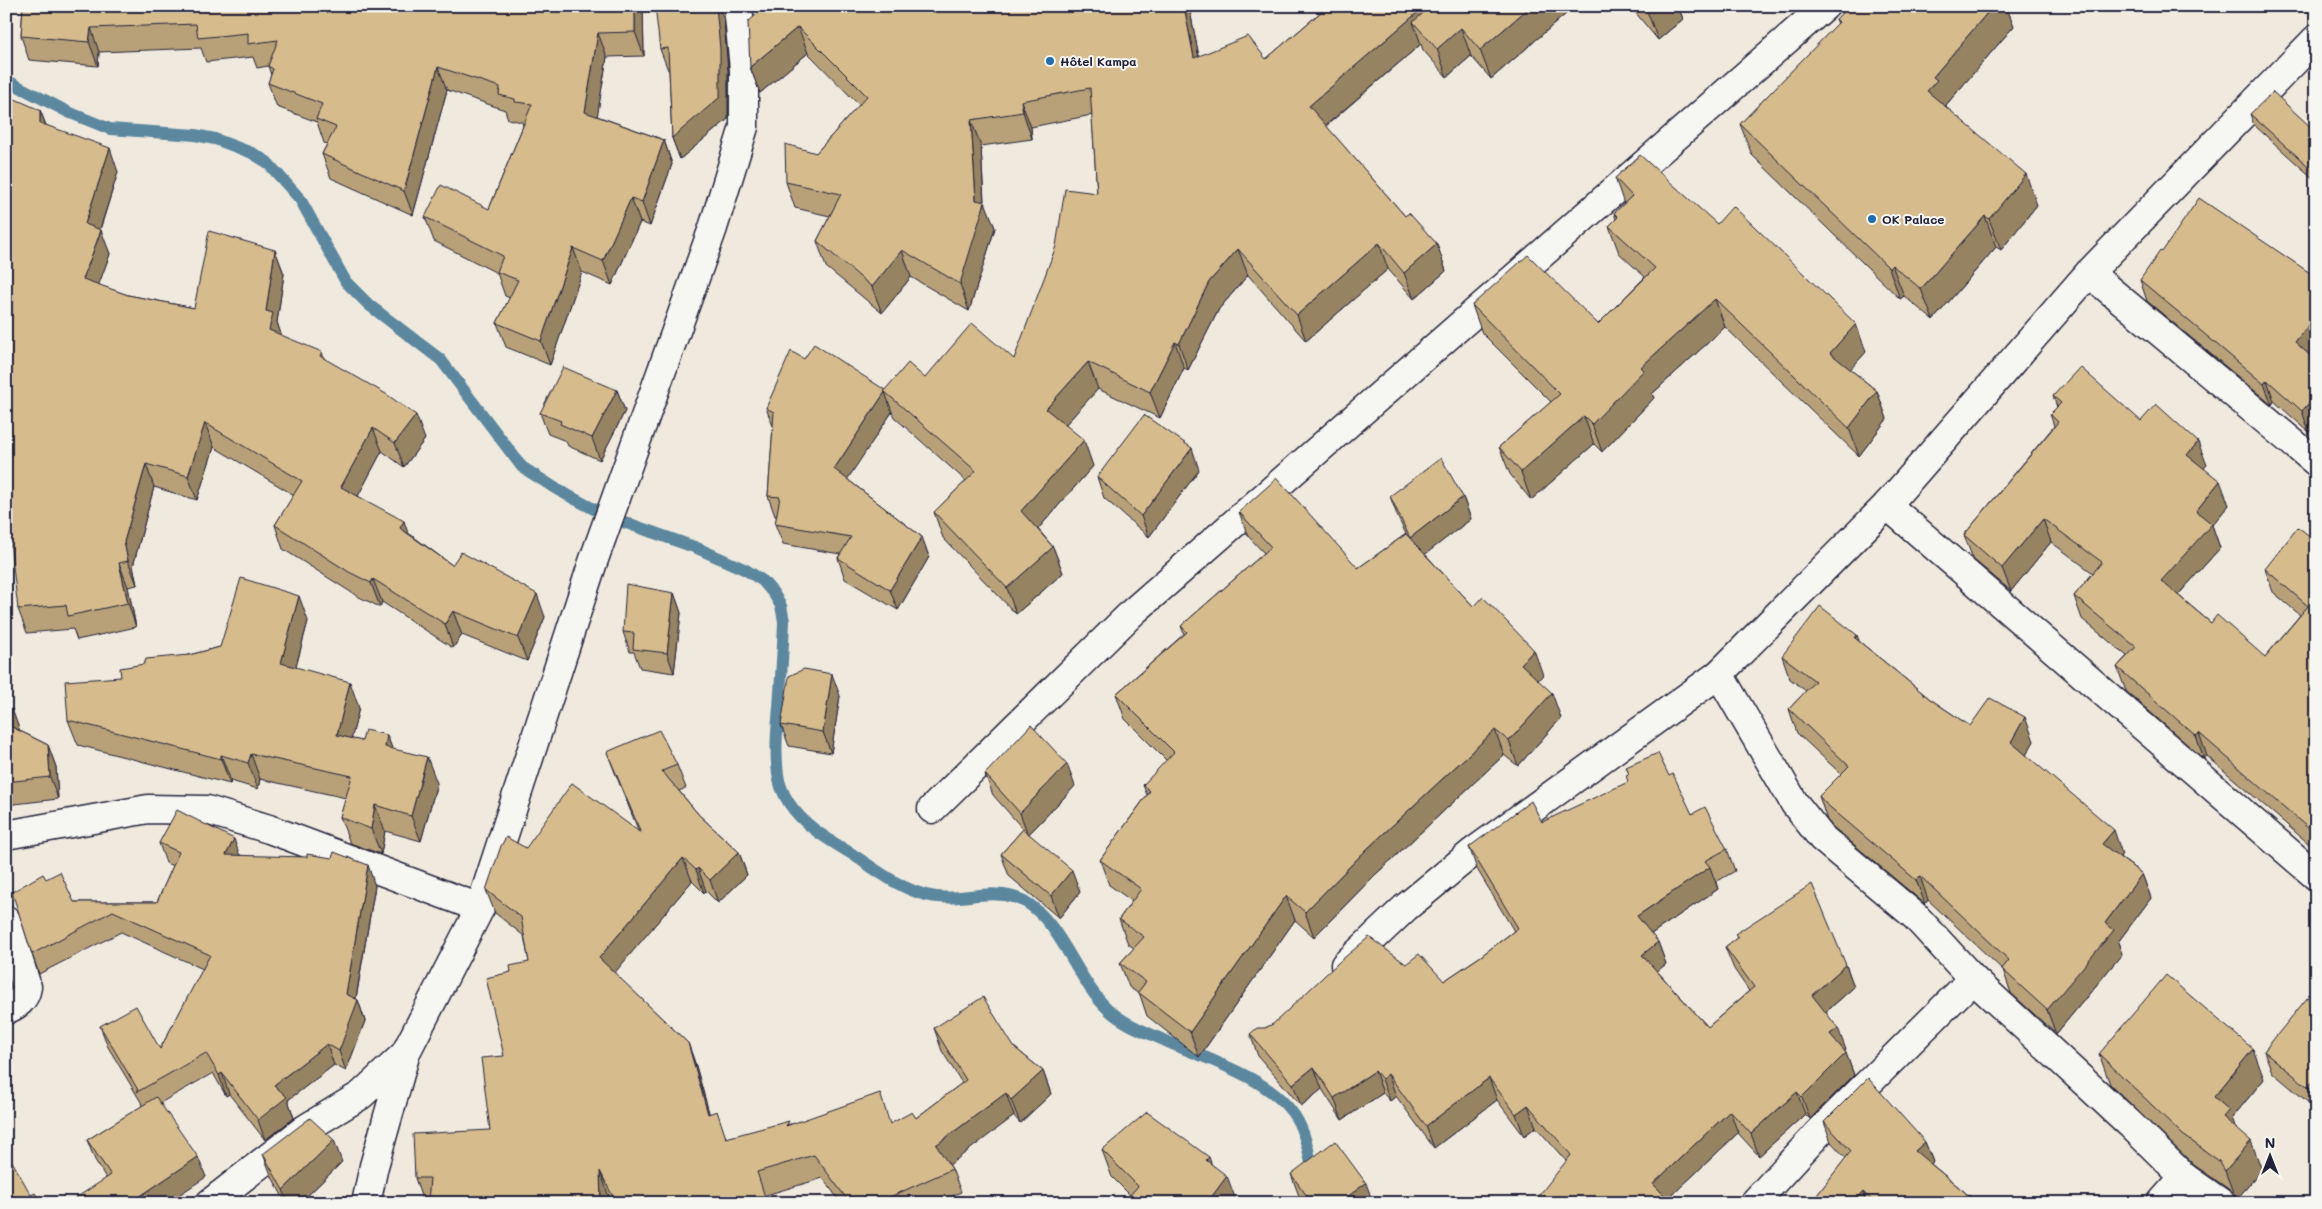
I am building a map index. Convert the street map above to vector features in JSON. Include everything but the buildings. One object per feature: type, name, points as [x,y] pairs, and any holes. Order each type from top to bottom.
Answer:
[{"type":"street","points":[[366,1203],[374,1166],[405,1054],[480,908],[593,562],[713,228],[744,127],[744,70],[738,6]]},
{"type":"street","points":[[932,809],[1134,611],[1825,6]]},
{"type":"street","points":[[1327,982],[1405,908],[1473,852],[1719,674],[1888,505],[2089,273],[2316,39]]},
{"type":"street","points":[[2089,273],[2316,462]]},
{"type":"street","points":[[1888,505],[2316,876]]},
{"type":"street","points":[[1719,674],[1809,824],[1822,838],[1915,916],[1973,979],[2130,1124],[2184,1177],[2221,1203]]},
{"type":"street","points":[[6,835],[148,809],[207,810],[270,829],[480,908]]},
{"type":"street","points":[[6,920],[27,988],[26,994],[18,1005],[6,1010]]},
{"type":"street","points":[[1754,1203],[1824,1127],[1973,979]]},
{"type":"street","points":[[210,1203],[305,1129],[361,1095],[405,1054]]},
{"type":"street","points":[[2161,1203],[2184,1177]]},
{"type":"waterway","points":[[6,80],[68,112],[110,129],[195,135],[215,139],[252,153],[267,162],[300,199],[346,282],[369,305],[441,360],[522,467],[558,490],[607,516],[697,548],[746,570],[763,581],[781,606],[784,621],[777,732],[778,774],[787,800],[802,819],[826,838],[888,878],[916,892],[938,897],[999,895],[1024,901],[1037,910],[1059,937],[1087,984],[1115,1015],[1145,1032],[1244,1074],[1278,1097],[1292,1112],[1301,1128],[1307,1146],[1317,1203]]},
{"type":"place","name":"Hôtel Kampa","points":[[1050,61]]},
{"type":"place","name":"OK Palace","points":[[1872,219]]}]
